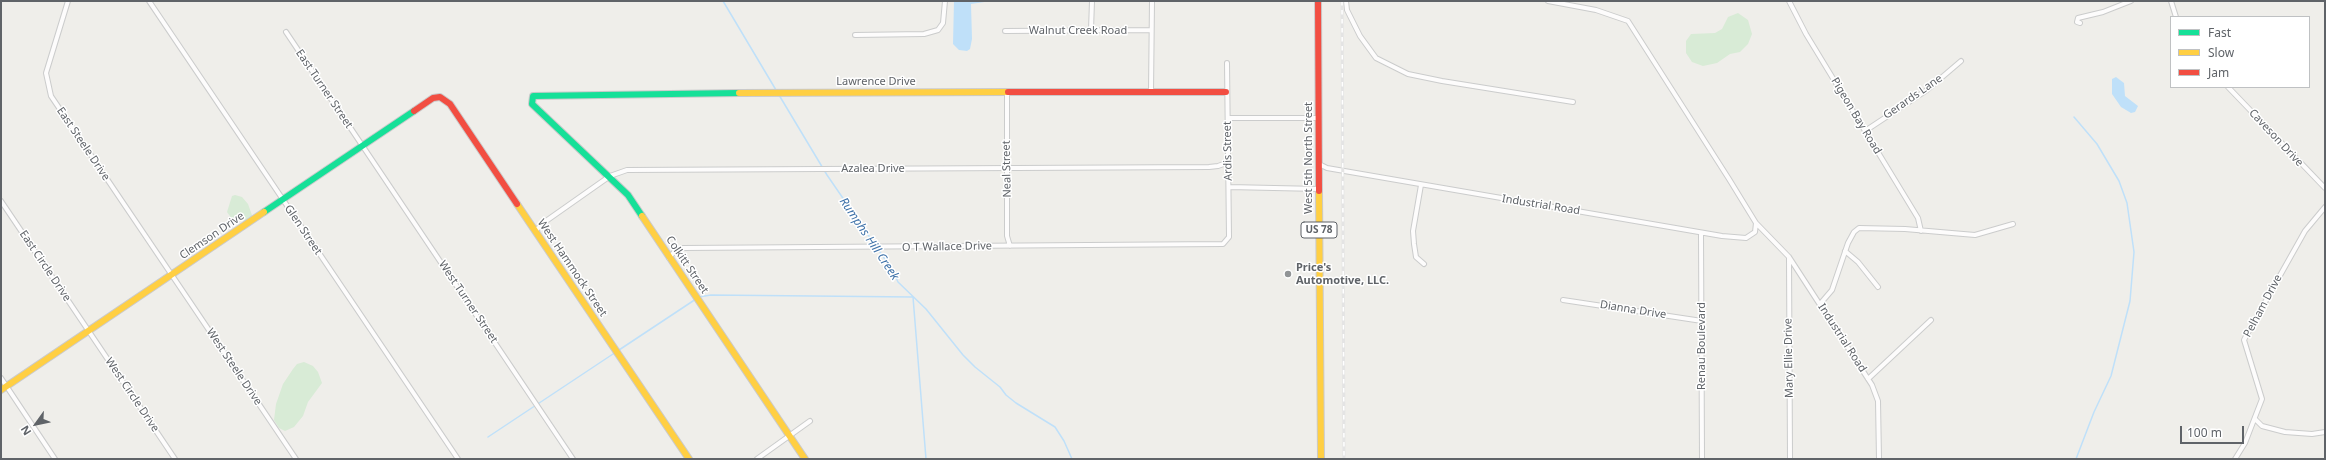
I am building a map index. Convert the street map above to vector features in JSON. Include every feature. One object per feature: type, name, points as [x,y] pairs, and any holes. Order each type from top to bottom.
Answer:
[{"type":"street","name":"East Steele Drive","points":[[68,1],[47,67],[46,77],[48,90],[172,275]]},
{"type":"street","name":"Glen Street","points":[[149,1],[458,459]]},
{"type":"street","points":[[855,35],[924,34],[938,30],[943,23],[945,1]]},
{"type":"street","points":[[1091,30],[1092,1]]},
{"type":"street","points":[[1151,92],[1152,1]]},
{"type":"street","name":"West 5th North Street","points":[[1318,1],[1321,459]]},
{"type":"street","points":[[1346,1],[1347,10],[1360,36],[1376,58],[1408,74],[1442,81],[1573,102]]},
{"type":"street","name":"Industrial Road","points":[[1548,1],[1596,10],[1628,22],[1684,107],[1756,223],[1789,257],[1868,379],[1878,401],[1879,459]]},
{"type":"street","name":"Pigeon Bay Road","points":[[1789,1],[1806,34],[1918,218],[1921,231]]},
{"type":"street","points":[[2080,24],[2077,22],[2078,18],[2103,12],[2131,1]]},
{"type":"street","points":[[2171,1],[2176,16]]},
{"type":"street","name":"Walnut Creek Road","points":[[1005,31],[1151,28]]},
{"type":"street","name":"East Turner Street","points":[[286,32],[363,146]]},
{"type":"street","name":"Gerards Lane","points":[[1865,131],[1927,90],[1960,61]]},
{"type":"street","name":"Ardis Street","points":[[1226,62],[1228,78],[1226,92],[1229,162],[1227,240]]},
{"type":"street","name":"Caveson Drive","points":[[2229,88],[2325,188]]},
{"type":"street","name":"Neal Street","points":[[1007,92],[1007,236],[1010,246]]},
{"type":"street","name":"Lawrence Drive","points":[[531,101],[535,95],[558,94],[1226,92]]},
{"type":"street","name":"Clemson Drive","points":[[1,390],[433,98]]},
{"type":"street","name":"West Hammock Street","points":[[433,98],[445,98],[450,104],[689,459]]},
{"type":"street","name":"Colkitt Street","points":[[531,101],[628,195],[805,459]]},
{"type":"street","points":[[1228,118],[1319,118]]},
{"type":"street","name":"West Turner Street","points":[[363,146],[574,459]]},
{"type":"street","name":"Azalea Drive","points":[[535,231],[546,221],[610,176],[621,171],[1209,167],[1218,166],[1229,162]]},
{"type":"street","name":"Industrial Road","points":[[1319,164],[1327,168],[1421,185],[1701,233],[1746,238],[1755,232],[1756,223]]},
{"type":"street","points":[[1421,185],[1413,231],[1416,257],[1424,264]]},
{"type":"street","points":[[1229,187],[1319,189]]},
{"type":"street","name":"East Circle Drive","points":[[1,201],[89,331]]},
{"type":"street","name":"Pelham Drive","points":[[2235,459],[2245,443],[2261,403],[2261,393],[2244,340],[2305,231],[2325,207]]},
{"type":"street","points":[[1820,304],[1832,290],[1845,251],[1854,232],[1859,228],[1975,235],[2012,224]]},
{"type":"street","name":"Renau Boulevard","points":[[1701,233],[1702,459]]},
{"type":"street","name":"O T Wallace Drive","points":[[670,258],[675,250],[683,248],[1213,246],[1223,244],[1227,240]]},
{"type":"street","points":[[1845,251],[1858,262],[1878,287]]},
{"type":"street","name":"Mary Ellie Drive","points":[[1789,257],[1790,459]]},
{"type":"street","name":"West Steele Drive","points":[[172,275],[296,459]]},
{"type":"street","name":"Dianna Drive","points":[[1563,300],[1702,321]]},
{"type":"street","points":[[1868,379],[1931,320]]},
{"type":"street","name":"West Circle Drive","points":[[89,331],[175,459]]},
{"type":"street","points":[[1,378],[55,459]]},
{"type":"street","points":[[2255,419],[2262,426],[2285,432],[2312,434],[2325,432]]},
{"type":"street","points":[[757,459],[790,437],[810,421]]},
{"type":"green space","points":[[1738,13],[1748,20],[1752,34],[1748,44],[1740,52],[1730,54],[1717,63],[1703,66],[1692,62],[1686,53],[1686,41],[1691,34],[1715,33],[1722,29],[1728,17]]},
{"type":"green space","points":[[235,195],[242,197],[248,204],[253,218],[249,222],[232,219],[227,212],[232,196]]},
{"type":"green space","points":[[304,362],[313,366],[318,372],[322,383],[308,402],[303,416],[294,427],[285,431],[279,428],[274,420],[276,404],[283,384],[293,369],[297,364]]},
{"type":"water","points":[[954,1],[991,1],[971,4],[972,39],[970,49],[967,51],[959,50],[953,44]]},
{"type":"water","points":[[2116,77],[2124,83],[2125,96],[2138,106],[2135,112],[2131,113],[2121,107],[2112,94],[2112,79]]},
{"type":"waterway","name":"Rumphs Hill Creek","points":[[723,1],[776,90]]},
{"type":"waterway","name":"Rumphs Hill Creek","points":[[779,95],[827,175],[893,271],[898,282],[926,309],[963,355],[975,367],[1000,387],[1006,395],[1016,403],[1055,427],[1064,441],[1072,459]]},
{"type":"waterway","points":[[2074,117],[2097,144],[2119,181],[2127,203],[2134,252],[2130,301],[2111,376],[2094,412],[2076,459]]},
{"type":"waterway","points":[[699,297],[711,295],[913,297]]},
{"type":"waterway","points":[[913,297],[926,459]]},
{"type":"waterway","points":[[619,350],[696,299]]},
{"type":"waterway","points":[[488,437],[616,352]]},
{"type":"railway","points":[[1342,1],[1344,459]]},
{"type":"traffic: fast","points":[[642,216],[628,195],[532,104],[533,96],[739,93]]},
{"type":"traffic: fast","points":[[264,212],[414,111]]},
{"type":"traffic: slow","points":[[739,93],[1008,92]]},
{"type":"traffic: slow","points":[[1319,191],[1321,459]]},
{"type":"traffic: slow","points":[[517,204],[689,459]]},
{"type":"traffic: slow","points":[[1,390],[264,212]]},
{"type":"traffic: slow","points":[[642,216],[805,459]]},
{"type":"traffic: jam","points":[[1318,1],[1319,191]]},
{"type":"traffic: jam","points":[[1008,92],[1226,92]]},
{"type":"traffic: jam","points":[[414,111],[433,98],[440,97],[450,104],[517,204]]},
{"type":"place","name":"Price's Automotive, LLC.","points":[[1288,274]]}]
